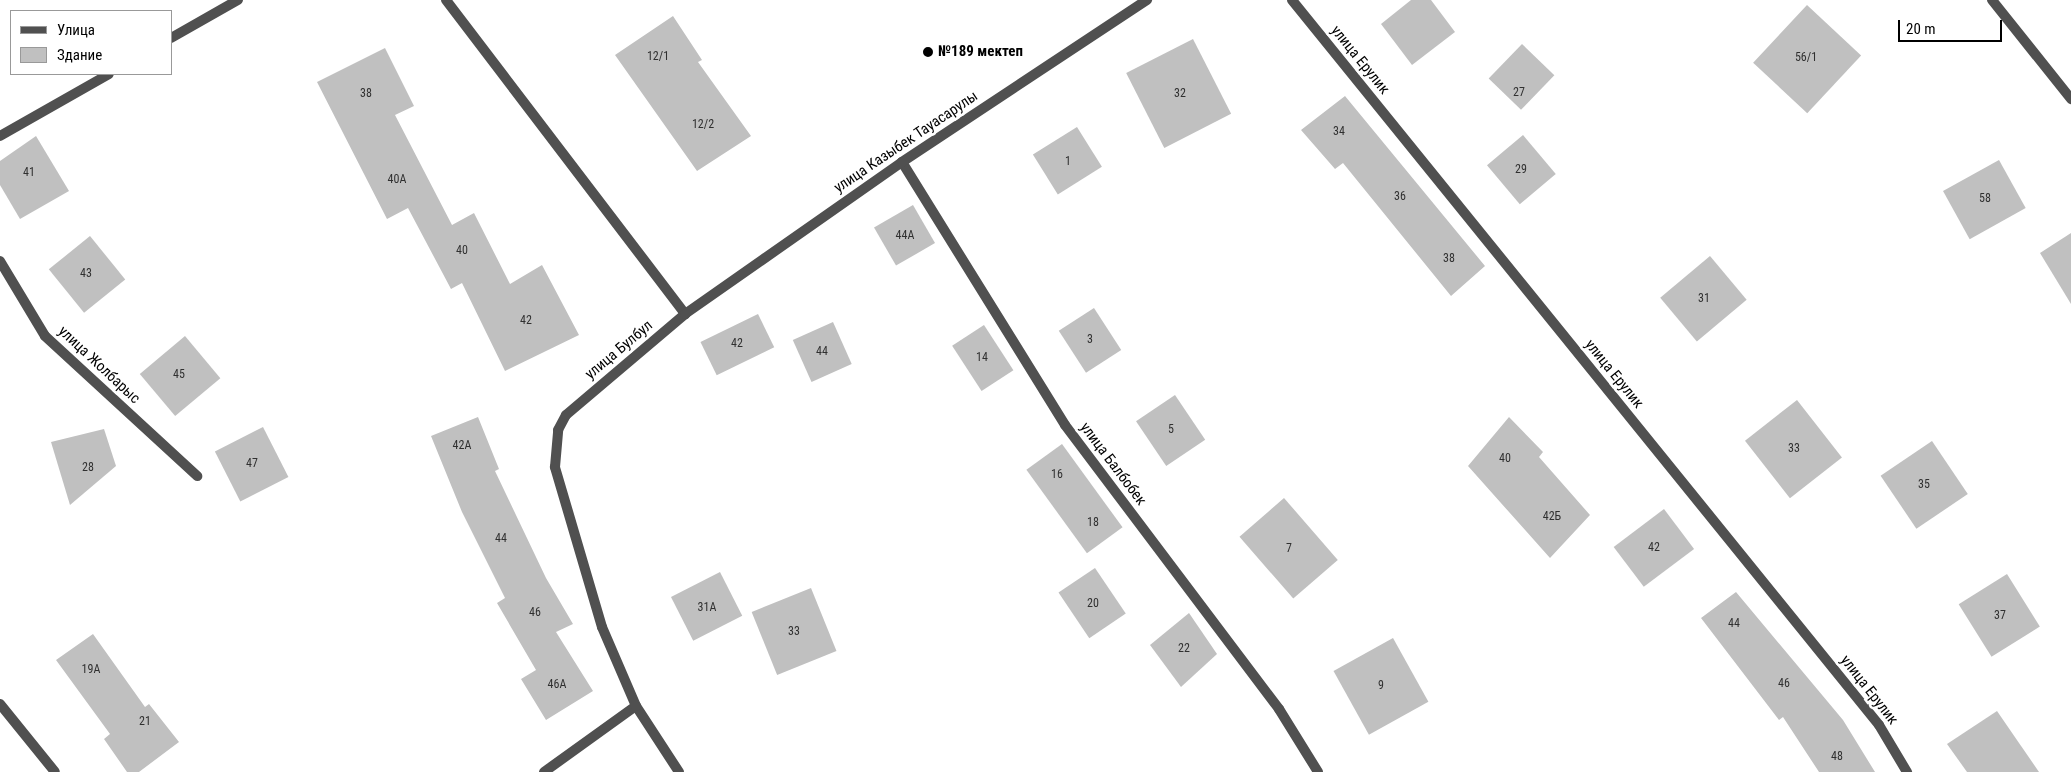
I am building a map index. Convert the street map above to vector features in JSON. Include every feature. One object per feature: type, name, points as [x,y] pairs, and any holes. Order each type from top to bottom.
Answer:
[{"type":"street","points":[[172,37],[238,0]]},
{"type":"street","points":[[446,0],[685,314]]},
{"type":"street","name":"улица Казыбек Тауасарулы","points":[[685,314],[902,162],[1146,0]]},
{"type":"street","name":"улица Ерулик","points":[[1292,0],[1880,725],[1907,772]]},
{"type":"street","points":[[1992,0],[2071,99]]},
{"type":"street","points":[[0,136],[107,75]]},
{"type":"street","name":"улица Балбобек","points":[[902,162],[1064,425],[1279,709],[1318,772]]},
{"type":"street","name":"улица Жолбарыс","points":[[0,261],[45,336],[197,476]]},
{"type":"street","name":"улица Булбул","points":[[679,772],[636,706],[602,627],[555,467],[558,430],[566,415],[685,314]]},
{"type":"street","points":[[0,704],[56,772]]},
{"type":"street","points":[[544,772],[636,706]]},
{"type":"building","points":[[1411,0],[1431,0],[1455,32],[1412,65],[1381,24]]},
{"type":"building","points":[[1807,5],[1861,55],[1807,113],[1753,63]]},
{"type":"building","points":[[673,16],[702,60],[698,62],[751,136],[697,171],[615,55]]},
{"type":"building","points":[[1193,39],[1231,114],[1164,148],[1126,73]]},
{"type":"building","points":[[1522,44],[1554,75],[1521,110],[1489,79]]},
{"type":"building","points":[[385,48],[414,106],[395,115],[452,225],[474,213],[510,284],[542,265],[579,335],[505,371],[462,283],[451,289],[408,208],[387,219],[317,82]]},
{"type":"building","points":[[1345,96],[1485,266],[1451,296],[1343,163],[1335,169],[1301,130]]},
{"type":"building","points":[[1077,127],[1102,167],[1058,194],[1033,155]]},
{"type":"building","points":[[1523,135],[1556,174],[1520,204],[1487,165]]},
{"type":"building","points":[[36,136],[69,191],[20,219],[0,185],[0,161]]},
{"type":"building","points":[[1999,160],[2026,208],[1970,239],[1943,191]]},
{"type":"building","points":[[913,205],[935,243],[896,266],[874,228]]},
{"type":"building","points":[[2071,233],[2071,304],[2040,253]]},
{"type":"building","points":[[90,236],[125,280],[84,313],[49,269]]},
{"type":"building","points":[[1710,256],[1747,300],[1697,341],[1660,298]]},
{"type":"building","points":[[1094,308],[1121,350],[1086,373],[1059,331]]},
{"type":"building","points":[[758,314],[774,347],[717,375],[700,342]]},
{"type":"building","points":[[833,322],[852,364],[812,382],[793,340]]},
{"type":"building","points":[[984,325],[1013,370],[982,391],[952,346]]},
{"type":"building","points":[[185,336],[220,378],[175,416],[140,374]]},
{"type":"building","points":[[1175,395],[1205,440],[1166,466],[1136,421]]},
{"type":"building","points":[[1797,400],[1842,458],[1790,498],[1745,441]]},
{"type":"building","points":[[478,417],[499,469],[495,471],[546,578],[573,624],[556,632],[593,691],[546,720],[521,679],[536,670],[497,603],[505,598],[462,512],[431,436]]},
{"type":"building","points":[[1509,417],[1543,452],[1539,457],[1590,515],[1550,558],[1468,466]]},
{"type":"building","points":[[263,427],[288,477],[240,501],[215,452]]},
{"type":"building","points":[[104,429],[116,466],[70,505],[51,442]]},
{"type":"building","points":[[1932,441],[1968,494],[1916,529],[1881,476]]},
{"type":"building","points":[[1062,444],[1123,527],[1087,553],[1026,470]]},
{"type":"building","points":[[1284,498],[1338,560],[1293,599],[1239,537]]},
{"type":"building","points":[[1664,509],[1694,549],[1644,587],[1614,547]]},
{"type":"building","points":[[1095,568],[1126,614],[1089,638],[1059,593]]},
{"type":"building","points":[[720,572],[742,616],[693,641],[671,597]]},
{"type":"building","points":[[2007,574],[2040,627],[1992,657],[1959,604]]},
{"type":"building","points":[[811,588],[836,651],[777,675],[752,612]]},
{"type":"building","points":[[1736,592],[1843,720],[1875,772],[1819,772],[1783,717],[1779,720],[1701,618]]},
{"type":"building","points":[[1189,613],[1217,654],[1181,687],[1150,645]]},
{"type":"building","points":[[93,634],[145,707],[149,704],[179,742],[139,772],[127,772],[104,739],[110,734],[56,660]]},
{"type":"building","points":[[1393,638],[1428,702],[1369,735],[1334,671]]},
{"type":"building","points":[[1997,711],[2039,772],[1967,772],[1947,744]]},
{"type":"place","name":"№189 мектеп","points":[[928,52]]}]
